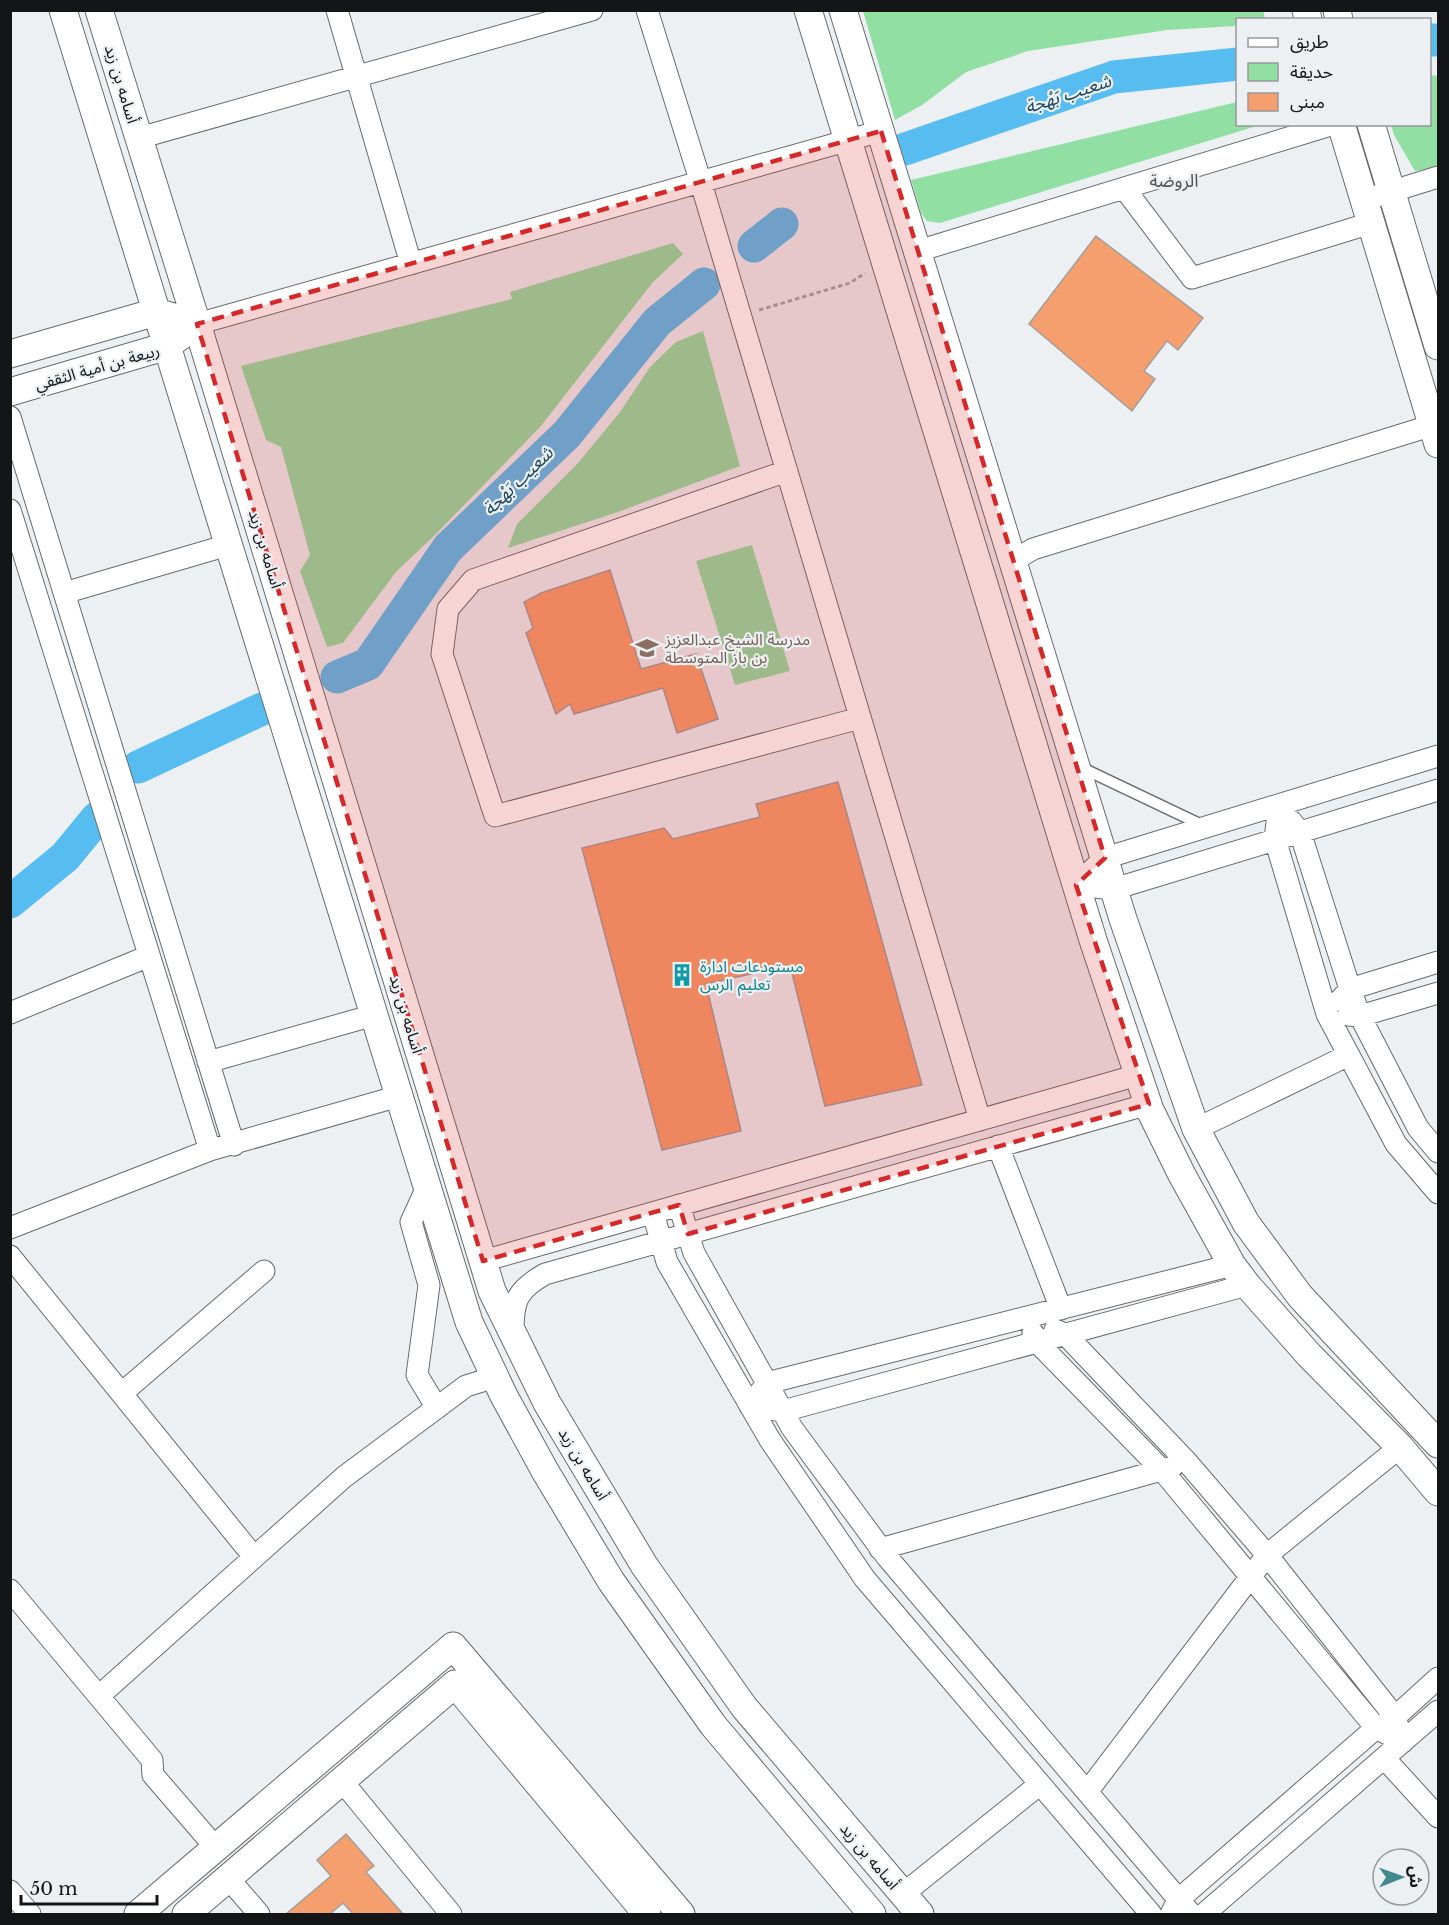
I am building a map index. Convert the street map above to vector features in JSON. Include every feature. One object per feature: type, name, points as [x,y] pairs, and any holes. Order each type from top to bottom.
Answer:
[{"type":"street","name":"أسامه بن زيد","points":[[63,10],[469,1322],[495,1377],[545,1471],[611,1581],[714,1725],[872,1914]]},
{"type":"street","name":"أسامه بن زيد","points":[[99,10],[492,1292],[548,1403],[644,1565],[744,1707],[911,1904]]},
{"type":"street","points":[[337,10],[411,264]]},
{"type":"street","points":[[139,138],[592,10]]},
{"type":"street","points":[[647,10],[701,183],[980,1120]]},
{"type":"street","points":[[808,10],[1076,885],[1149,1104],[1182,1175],[1240,1275],[1309,1354],[1400,1447],[1438,1492]]},
{"type":"street","points":[[843,10],[1114,889],[1196,1129],[1246,1223],[1300,1296],[1438,1444]]},
{"type":"street","points":[[918,251],[1327,126]]},
{"type":"street","points":[[1013,561],[1033,549],[1436,434],[1342,126]]},
{"type":"street","points":[[1372,126],[1438,346]]},
{"type":"street","points":[[10,354],[156,312],[197,324],[881,131]]},
{"type":"street","points":[[1124,188],[1192,278],[1367,211],[1392,191],[1438,177]]},
{"type":"street","name":"ربيعة بن أمية الثقفي","points":[[10,392],[167,346],[197,324]]},
{"type":"street","points":[[10,417],[234,1145]]},
{"type":"street","points":[[787,471],[473,580],[448,609],[442,654],[495,816],[860,718]]},
{"type":"street","points":[[10,510],[18,560],[149,956],[210,1150]]},
{"type":"street","points":[[64,593],[228,545]]},
{"type":"street","points":[[1076,885],[1105,858],[1438,756]]},
{"type":"street","points":[[1076,885],[1114,889],[1438,790]]},
{"type":"street","points":[[1279,806],[1300,832],[1360,1016],[1418,1128],[1438,1152]]},
{"type":"street","points":[[1279,806],[1275,839],[1327,1014],[1396,1144],[1438,1193]]},
{"type":"street","points":[[10,1012],[149,956]]},
{"type":"street","points":[[1327,1014],[1350,989],[1438,962]]},
{"type":"street","points":[[1327,1014],[1360,1016],[1438,993]]},
{"type":"street","points":[[208,1062],[374,1015]]},
{"type":"street","points":[[1196,1129],[1349,1055]]},
{"type":"street","points":[[483,1261],[1138,1075]]},
{"type":"street","points":[[10,1228],[210,1150],[399,1096]]},
{"type":"street","points":[[513,1332],[513,1308],[526,1285],[545,1274],[1149,1104]]},
{"type":"street","points":[[998,1146],[1061,1309]]},
{"type":"street","points":[[427,1187],[411,1222],[429,1285],[417,1375],[436,1408]]},
{"type":"street","points":[[679,1205],[694,1252],[792,1428],[880,1549],[1087,1792],[1180,1910],[1376,1728],[1395,1717],[1438,1678]]},
{"type":"street","points":[[653,1213],[667,1262],[750,1406],[770,1440],[865,1579],[1151,1914]]},
{"type":"street","points":[[10,1256],[254,1557]]},
{"type":"street","points":[[122,1394],[264,1271]]},
{"type":"street","points":[[750,1406],[767,1383],[1061,1309],[1240,1275]]},
{"type":"street","points":[[750,1406],[783,1411],[1065,1334],[1240,1275]]},
{"type":"street","points":[[1026,1318],[1065,1334],[1187,1462],[1268,1555],[1395,1717],[1403,1742]]},
{"type":"street","points":[[1026,1318],[1037,1342],[1162,1470],[1376,1728],[1403,1742]]},
{"type":"street","points":[[99,1696],[344,1477],[466,1386],[495,1377]]},
{"type":"street","points":[[1087,1792],[1268,1555],[1400,1447]]},
{"type":"street","points":[[880,1549],[1187,1462]]},
{"type":"street","points":[[611,1581],[644,1565]]},
{"type":"street","points":[[10,1590],[152,1760],[153,1775],[216,1848]]},
{"type":"street","points":[[138,1914],[453,1646],[681,1914]]},
{"type":"street","points":[[186,1914],[455,1684],[647,1914]]},
{"type":"street","points":[[1204,1914],[1438,1711]]},
{"type":"street","points":[[1385,1759],[1438,1817]]},
{"type":"street","points":[[342,1781],[451,1914]]},
{"type":"street","points":[[911,1904],[1040,1784]]},
{"type":"street","points":[[228,1878],[259,1914]]},
{"type":"street","points":[[10,1891],[30,1914]]},
{"type":"lane","points":[[1076,765],[1207,827]]},
{"type":"path","points":[[740,315],[850,283],[885,261]]},
{"type":"highlighted area","points":[[881,131],[1105,858],[1076,885],[1149,1104],[688,1234],[679,1205],[483,1261],[197,324]]},
{"type":"green space","points":[[1263,10],[1265,18],[1236,18],[1236,26],[1167,30],[1028,51],[966,72],[922,105],[895,120],[863,11]]},
{"type":"green space","points":[[1431,75],[1438,76],[1438,167],[1415,171],[1394,135],[1391,126],[1431,126]]},
{"type":"green space","points":[[1236,102],[1236,126],[1257,126],[940,223],[927,221],[921,213],[911,180]]},
{"type":"green space","points":[[673,243],[683,254],[653,282],[541,426],[396,572],[343,643],[327,647],[300,571],[310,555],[281,447],[266,440],[241,366],[512,299],[510,292]]},
{"type":"green space","points":[[703,331],[740,466],[618,512],[508,548],[517,524],[579,462],[620,412],[650,367],[676,342]]},
{"type":"green space","points":[[752,545],[790,671],[735,685],[696,561]]},
{"type":"building","points":[[1096,236],[1203,318],[1178,350],[1167,341],[1144,371],[1155,379],[1132,411],[1029,324]]},
{"type":"building","points":[[610,570],[641,669],[696,654],[718,719],[677,733],[663,688],[574,714],[570,704],[556,714],[526,633],[533,628],[524,602],[541,593]]},
{"type":"building","name":"مستودعات ادارة تعليم الرس","points":[[838,782],[922,1085],[825,1106],[790,965],[706,984],[741,1131],[662,1150],[582,848],[664,828],[673,839],[760,817],[756,804]]},
{"type":"building","points":[[346,1834],[374,1866],[366,1872],[403,1914],[353,1914],[343,1903],[330,1914],[286,1914],[331,1876],[317,1860]]},
{"type":"waterway","name":"شعيب بَهْجة","points":[[1431,40],[1438,40]]},
{"type":"waterway","name":"شعيب بَهْجة","points":[[905,149],[1114,77],[1236,64]]},
{"type":"waterway","name":"شعيب بَهْجة","points":[[754,246],[782,224]]},
{"type":"waterway","name":"شعيب بَهْجة","points":[[337,677],[368,664],[448,548],[567,434],[657,322],[704,284]]},
{"type":"waterway","name":"شعيب بَهْجة","points":[[138,767],[262,709]]},
{"type":"waterway","name":"شعيب بَهْجة","points":[[10,902],[65,857],[97,818]]},
{"type":"place","name":"مدرسة الشيخ عبدالعزيز بن باز المتوسطة","points":[[647,648]]},
{"type":"place","name":"مستودعات ادارة تعليم الرس","points":[[682,975]]},
{"type":"district","name":"الروضة","points":[[1174,181]]}]
